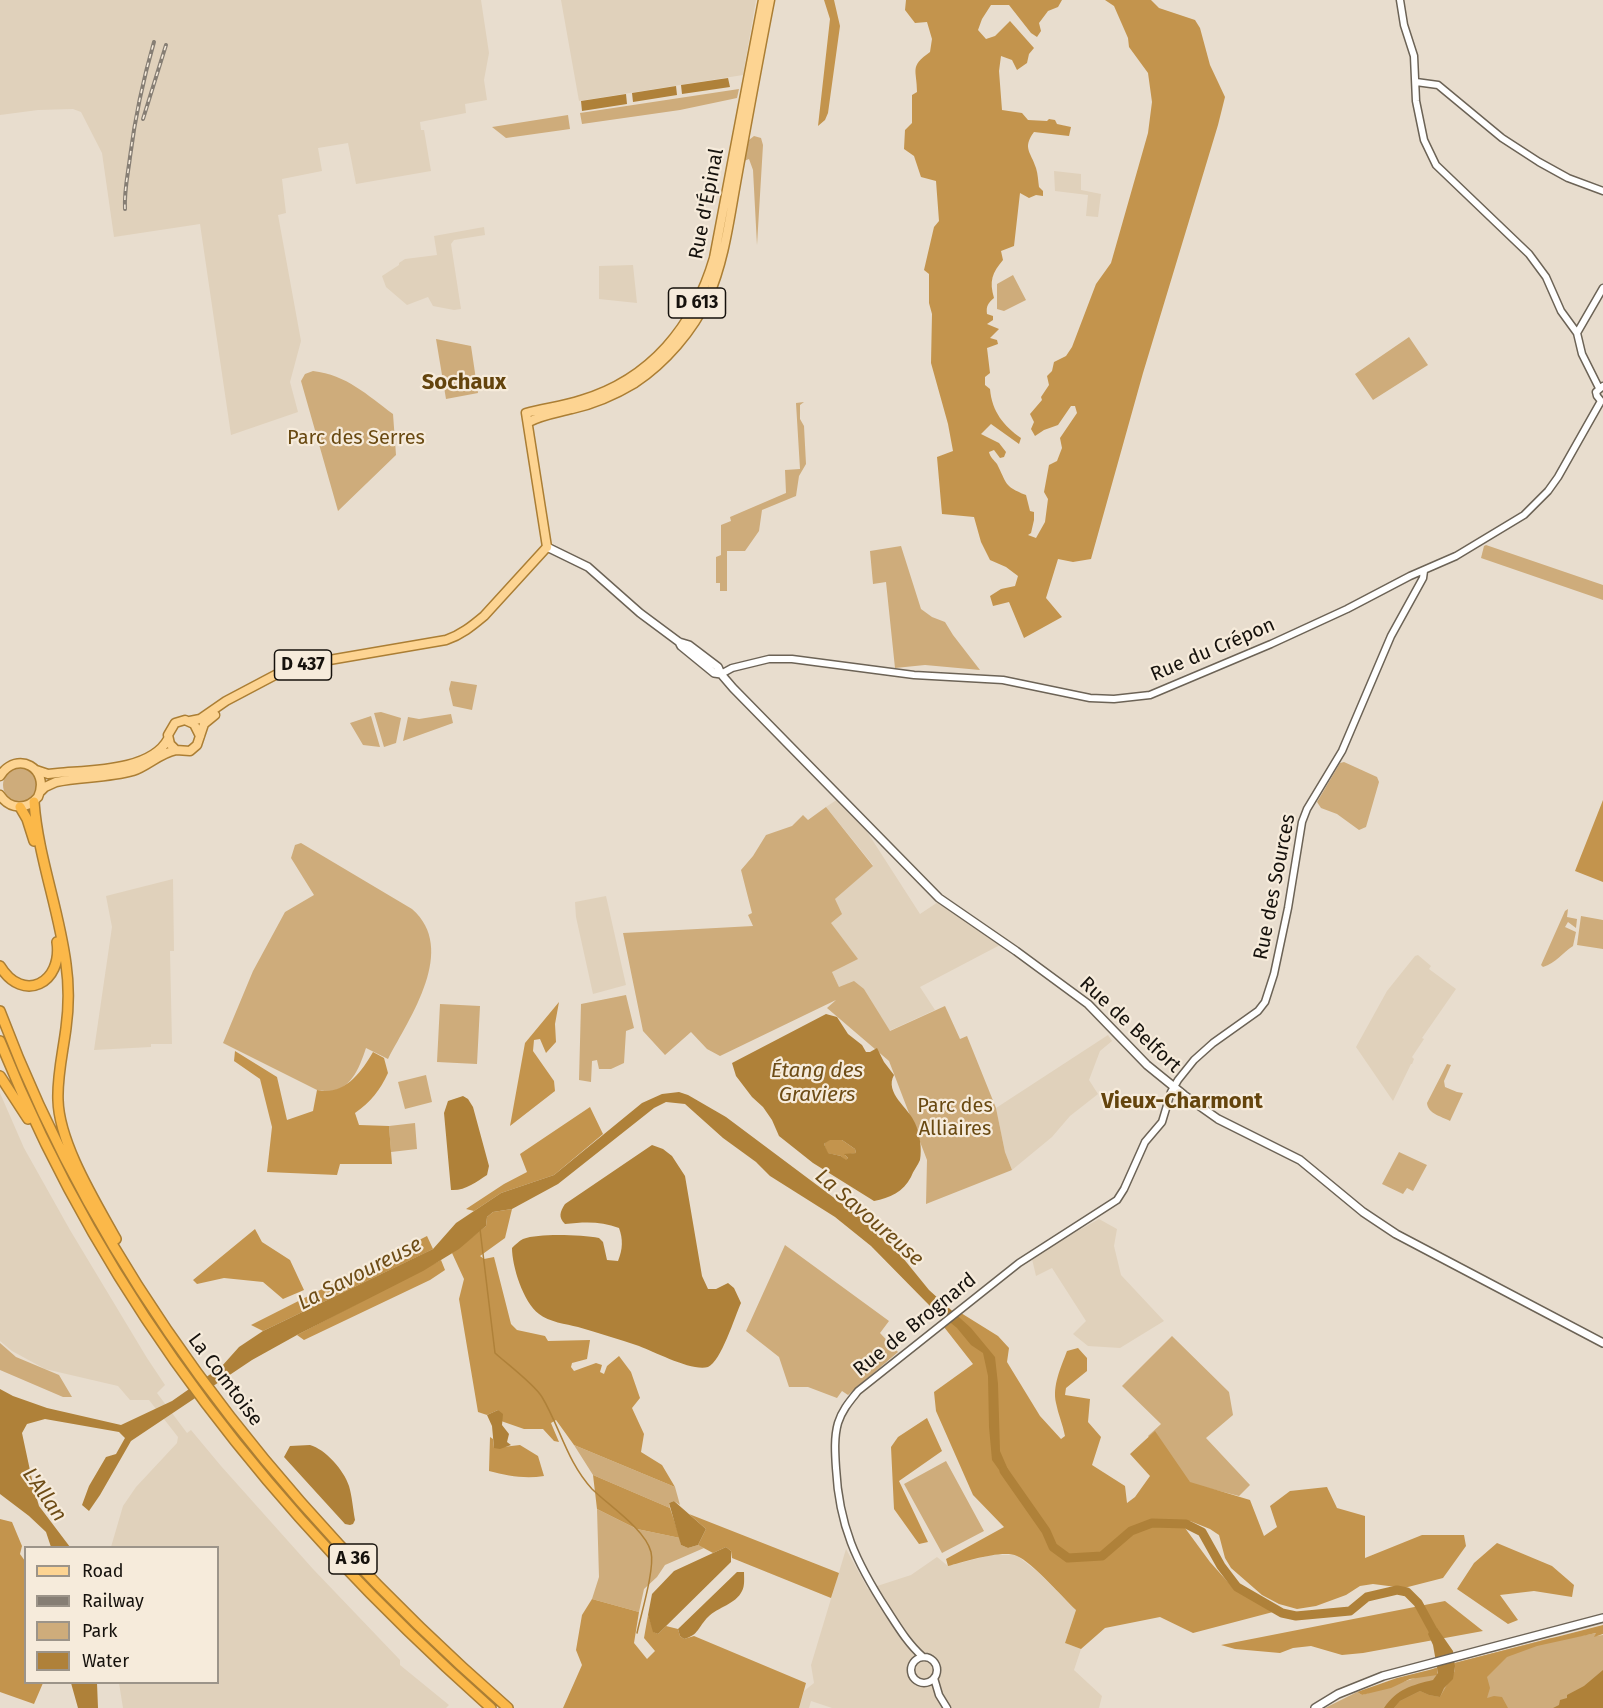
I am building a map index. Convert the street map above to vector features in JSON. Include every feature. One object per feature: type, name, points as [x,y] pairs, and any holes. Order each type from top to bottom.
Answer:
[{"type":"highway","points":[[34,802],[68,981],[68,1018],[58,1089],[61,1122],[73,1155],[161,1323]]},
{"type":"highway","points":[[0,966],[18,984],[30,986],[41,983],[49,977],[55,969],[58,957],[57,942],[38,853],[27,819],[20,807]]},
{"type":"highway","name":"La Comtoise","points":[[0,1011],[34,1093],[111,1244],[161,1323],[213,1395],[270,1467],[341,1547],[432,1639],[508,1708]]},
{"type":"highway","name":"La Comtoise","points":[[0,1041],[54,1162],[90,1228],[125,1287],[203,1402],[263,1477],[330,1552],[408,1631],[491,1708]]},
{"type":"highway","points":[[0,1076],[54,1162]]},
{"type":"main road","name":"Rue d'Épinal","points":[[763,0],[714,258],[702,295],[692,314],[678,333],[643,369],[620,384],[581,400],[526,413],[529,423],[540,417],[594,403],[633,384],[663,359],[693,326],[708,300],[727,234],[770,0]]},
{"type":"main road","points":[[529,423],[547,547]]},
{"type":"main road","name":"Rue de Belfort","points":[[547,547],[588,567],[640,614],[680,642],[681,646],[714,673],[721,674],[939,898],[1088,1004],[1147,1065],[1173,1087],[1218,1119],[1300,1160],[1363,1212],[1396,1234],[1603,1343]]},
{"type":"main road","name":"D 437","points":[[190,721],[200,720],[236,696],[279,673],[310,663],[446,640],[456,636],[482,617],[547,547]]},
{"type":"main road","name":"D 437","points":[[200,736],[204,724],[236,696]]},
{"type":"main road","points":[[0,776],[9,766],[16,763],[23,763],[48,774],[132,764],[156,753],[168,739],[169,730],[175,723],[185,720],[198,727],[200,736],[197,746],[190,752],[176,750],[168,739]]},
{"type":"main road","points":[[0,795],[3,804],[20,807],[34,802],[45,787],[56,782],[131,771],[176,750]]},
{"type":"main road","points":[[36,770],[40,777],[41,791]]},
{"type":"main road","points":[[1315,1708],[1338,1694],[1383,1676],[1603,1618]]},
{"type":"street","points":[[1400,0],[1404,25],[1414,56],[1416,101],[1424,140],[1436,165],[1530,254],[1546,277],[1560,311],[1578,333],[1582,354],[1601,387],[1597,396],[1602,402]]},
{"type":"street","points":[[1416,82],[1438,85],[1502,138],[1539,162],[1569,178],[1603,191]]},
{"type":"street","points":[[1578,333],[1603,288]]},
{"type":"street","name":"Rue du Crépon","points":[[721,674],[732,668],[783,658],[914,675],[1002,680],[1090,698],[1114,699],[1150,695],[1271,644],[1424,571],[1471,548],[1520,518],[1532,508],[1558,477],[1602,402]]},
{"type":"street","name":"Rue des Sources","points":[[1173,1087],[1194,1060],[1213,1043],[1258,1011],[1265,1002],[1275,971],[1302,822],[1307,809],[1342,751],[1391,636],[1423,578],[1424,571]]},
{"type":"street","name":"Rue de Brognard","points":[[923,1658],[909,1645],[870,1584],[850,1546],[837,1486],[836,1434],[843,1411],[858,1392],[1027,1257],[1117,1200],[1145,1142],[1162,1122],[1173,1087]]},
{"type":"street","name":"Rue de Brognard","points":[[909,1645],[914,1662]]},
{"type":"street","points":[[939,1695],[925,1683],[916,1680],[913,1676],[914,1662],[928,1658],[936,1664],[934,1678],[939,1695],[947,1708]]},
{"type":"street","points":[[925,1683],[934,1678]]},
{"type":"shaded area","points":[[0,0],[481,0],[489,53],[484,80],[487,100],[465,104],[466,113],[420,122],[421,130],[424,130],[431,171],[356,184],[348,143],[318,148],[322,171],[282,179],[286,213],[278,215],[301,341],[290,382],[298,412],[231,435],[200,224],[114,237],[102,153],[81,112],[73,109],[38,110],[0,115]]},
{"type":"shaded area","points":[[561,0],[756,0],[743,75],[579,101]]},
{"type":"shaded area","points":[[824,0],[834,0],[840,26],[828,113],[825,120],[818,126],[830,19]]},
{"type":"shaded area","points":[[906,0],[1062,0],[1058,7],[1048,11],[1039,23],[1041,31],[1037,37],[1031,33],[1009,5],[991,5],[978,30],[986,39],[995,36],[1010,21],[1034,48],[1029,54],[1027,63],[1017,70],[1012,60],[1001,56],[999,71],[1002,110],[1022,113],[1028,120],[1047,121],[1049,119],[1055,120],[1057,124],[1071,127],[1069,136],[1034,132],[1030,137],[1028,146],[1043,196],[1036,195],[1029,198],[1020,193],[1014,246],[1001,251],[1003,260],[994,273],[992,282],[994,298],[987,309],[987,314],[993,316],[993,320],[987,324],[999,329],[990,338],[997,340],[998,344],[987,348],[990,373],[985,377],[985,385],[990,389],[993,405],[1000,418],[1021,438],[1019,444],[991,424],[981,434],[999,443],[1006,452],[1004,457],[1000,458],[994,450],[989,452],[1007,483],[1013,489],[1026,495],[1030,511],[1034,512],[1031,533],[1028,535],[1036,538],[1045,522],[1048,499],[1044,492],[1049,465],[1057,461],[1062,448],[1060,438],[1077,413],[1075,406],[1071,406],[1058,425],[1035,436],[1031,429],[1034,422],[1030,414],[1042,400],[1041,397],[1049,385],[1047,376],[1052,371],[1054,362],[1066,356],[1072,347],[1096,284],[1111,263],[1148,133],[1152,102],[1148,73],[1129,47],[1128,38],[1114,6],[1105,0],[1151,0],[1159,8],[1195,20],[1200,28],[1210,65],[1225,97],[1143,373],[1091,559],[1073,562],[1058,559],[1046,598],[1062,617],[1024,638],[1009,602],[993,606],[990,596],[1001,589],[1015,586],[1018,576],[1006,567],[990,560],[981,542],[974,517],[942,514],[937,457],[953,451],[931,363],[932,314],[929,303],[929,274],[924,270],[934,227],[939,221],[936,181],[921,177],[914,156],[904,149],[905,130],[912,123],[912,95],[917,92],[917,65],[930,52],[932,39],[927,22],[915,23],[905,10]]},
{"type":"shaded area","points":[[1054,171],[1081,174],[1081,190],[1101,194],[1098,217],[1086,216],[1088,195],[1055,191]]},
{"type":"shaded area","points":[[484,227],[485,235],[454,240],[451,244],[461,309],[433,306],[428,297],[407,305],[386,287],[382,276],[405,259],[437,255],[434,236]]},
{"type":"shaded area","points":[[633,265],[637,303],[599,299],[599,266]]},
{"type":"shaded area","points":[[838,799],[864,827],[920,914],[938,902],[1000,945],[920,987],[935,1010],[889,1031],[864,989],[839,987],[832,972],[831,922],[835,899],[873,865],[826,807]]},
{"type":"shaded area","points":[[1603,800],[1603,882],[1575,871]]},
{"type":"shaded area","points":[[173,879],[174,951],[170,951],[172,1044],[94,1050],[112,927],[106,896]]},
{"type":"shaded area","points":[[606,896],[626,985],[593,994],[576,917],[575,902]]},
{"type":"shaded area","points":[[1418,955],[1431,966],[1429,969],[1456,989],[1422,1038],[1424,1039],[1412,1057],[1414,1059],[1412,1064],[1393,1101],[1356,1047],[1387,991]]},
{"type":"shaded area","points":[[559,1002],[555,1024],[556,1042],[546,1053],[540,1039],[534,1040],[533,1051],[554,1081],[555,1091],[510,1126],[525,1043]]},
{"type":"shaded area","points":[[1108,1035],[1112,1041],[1100,1051],[1089,1080],[1098,1094],[1070,1116],[1052,1137],[1012,1170],[1005,1152],[996,1108]]},
{"type":"shaded area","points":[[235,1051],[277,1077],[287,1120],[313,1111],[317,1090],[335,1090],[351,1081],[373,1052],[384,1058],[388,1073],[385,1079],[370,1100],[355,1113],[359,1125],[389,1126],[392,1164],[340,1164],[337,1175],[267,1172],[272,1127],[260,1079],[234,1061]]},
{"type":"shaded area","points":[[0,1093],[24,1148],[70,1230],[165,1385],[157,1393],[187,1433],[191,1430],[313,1569],[400,1660],[400,1665],[449,1705],[446,1708],[123,1708],[119,1684],[219,1684],[219,1546],[111,1546],[123,1506],[136,1487],[177,1443],[178,1437],[149,1400],[130,1400],[118,1386],[45,1369],[12,1351],[0,1341]]},
{"type":"shaded area","points":[[590,1107],[603,1134],[554,1175],[501,1193],[474,1211],[466,1209],[527,1172],[520,1154]]},
{"type":"shaded area","points":[[830,1139],[842,1140],[855,1149],[856,1153],[845,1155],[848,1158],[846,1161],[841,1156],[827,1153],[824,1144]]},
{"type":"shaded area","points":[[512,1209],[505,1238],[480,1256],[484,1259],[494,1257],[511,1324],[517,1330],[545,1336],[548,1341],[590,1340],[587,1359],[572,1363],[571,1367],[574,1371],[596,1363],[602,1365],[600,1372],[604,1374],[607,1366],[619,1356],[631,1372],[640,1398],[632,1408],[644,1434],[641,1452],[662,1465],[675,1487],[574,1445],[556,1420],[551,1423],[559,1442],[554,1441],[543,1429],[524,1429],[501,1421],[498,1410],[487,1415],[478,1412],[459,1299],[464,1279],[452,1253],[486,1226],[487,1217],[493,1212]]},
{"type":"shaded area","points":[[1099,1219],[1117,1229],[1114,1246],[1121,1275],[1164,1321],[1120,1348],[1088,1346],[1073,1334],[1086,1321],[1052,1268],[1036,1276],[1032,1259],[1043,1250]]},
{"type":"shaded area","points":[[255,1229],[262,1242],[290,1260],[304,1290],[283,1299],[263,1282],[224,1278],[197,1284],[193,1280]]},
{"type":"shaded area","points":[[427,1236],[433,1249],[263,1331],[251,1325]]},
{"type":"shaded area","points":[[441,1260],[445,1270],[430,1280],[304,1340],[297,1335]]},
{"type":"shaded area","points":[[961,1313],[998,1336],[1009,1348],[1007,1362],[1040,1416],[1061,1439],[1065,1436],[1055,1397],[1060,1370],[1067,1351],[1078,1348],[1087,1358],[1087,1371],[1066,1388],[1065,1395],[1090,1399],[1088,1422],[1101,1437],[1092,1465],[1125,1486],[1127,1503],[1135,1497],[1150,1476],[1130,1454],[1155,1431],[1190,1482],[1250,1500],[1264,1536],[1277,1527],[1270,1506],[1290,1491],[1327,1487],[1337,1508],[1365,1516],[1365,1558],[1422,1535],[1464,1535],[1466,1546],[1443,1578],[1404,1588],[1373,1584],[1360,1586],[1346,1595],[1316,1606],[1297,1609],[1279,1604],[1262,1595],[1231,1568],[1225,1558],[1219,1535],[1190,1521],[1185,1528],[1210,1562],[1235,1590],[1273,1612],[1193,1633],[1160,1617],[1105,1628],[1081,1649],[1065,1643],[1076,1610],[1039,1573],[1017,1556],[1003,1554],[948,1566],[946,1559],[1004,1527],[973,1495],[936,1411],[934,1392],[973,1364],[944,1327]]},
{"type":"shaded area","points":[[927,1418],[942,1451],[899,1481],[928,1542],[919,1544],[894,1509],[891,1447],[898,1437]]},
{"type":"shaded area","points":[[490,1437],[493,1439],[494,1448],[520,1445],[538,1456],[544,1476],[516,1476],[489,1471]]},
{"type":"shaded area","points":[[593,1475],[670,1508],[680,1538],[637,1529],[597,1509]]},
{"type":"shaded area","points":[[689,1514],[839,1573],[831,1598],[732,1558],[731,1551],[726,1547],[713,1553],[698,1545],[706,1529]]},
{"type":"shaded area","points":[[0,1519],[12,1522],[22,1546],[20,1554],[24,1560],[24,1684],[43,1684],[34,1704],[0,1692]]},
{"type":"shaded area","points":[[1497,1543],[1552,1566],[1574,1585],[1572,1597],[1534,1591],[1500,1595],[1518,1620],[1508,1624],[1457,1589],[1474,1563]]},
{"type":"shaded area","points":[[846,1549],[868,1589],[911,1575],[937,1557],[948,1566],[991,1555],[1016,1555],[1038,1572],[1076,1610],[1065,1643],[1081,1649],[1074,1670],[1102,1696],[1099,1708],[832,1708],[811,1701],[809,1708],[799,1708],[804,1691],[814,1683],[811,1665]]},
{"type":"shaded area","points":[[592,1599],[639,1612],[634,1643],[647,1659],[655,1651],[644,1638],[648,1615],[654,1632],[658,1634],[666,1626],[678,1629],[680,1636],[684,1639],[694,1636],[806,1683],[799,1708],[563,1708],[582,1665],[576,1650],[582,1615]]},
{"type":"shaded area","points":[[1445,1601],[1483,1631],[1342,1655],[1311,1646],[1293,1648],[1280,1653],[1235,1649],[1221,1645]]},
{"type":"shaded area","points":[[1603,1625],[1603,1634],[1594,1637],[1596,1633],[1537,1646],[1507,1657],[1487,1677],[1490,1688],[1487,1698],[1502,1697],[1508,1708],[1394,1708],[1400,1701],[1420,1691],[1440,1697],[1455,1671],[1455,1663]]},
{"type":"shaded area","points":[[1437,1668],[1437,1675],[1410,1679],[1391,1688],[1362,1695],[1357,1692],[1397,1678]]},
{"type":"green space","points":[[739,89],[737,98],[680,110],[582,124],[580,113]]},
{"type":"green space","points":[[568,115],[570,129],[506,138],[492,127]]},
{"type":"green space","points":[[754,136],[761,138],[763,145],[757,245],[753,170],[749,159],[744,161],[749,140]]},
{"type":"green space","points":[[1013,275],[1026,300],[1004,311],[997,309],[997,284]]},
{"type":"green space","points":[[1409,337],[1428,365],[1373,400],[1355,374]]},
{"type":"green space","points":[[436,339],[471,346],[478,393],[446,399]]},
{"type":"green space","name":"Parc des Serres","points":[[313,371],[346,381],[393,414],[396,455],[338,511],[301,381],[305,374]]},
{"type":"green space","points":[[804,402],[800,405],[800,419],[804,426],[806,464],[799,476],[796,496],[762,510],[759,531],[745,551],[727,551],[727,591],[720,591],[720,583],[716,583],[716,557],[721,555],[721,525],[731,521],[730,517],[786,493],[785,470],[800,469],[796,403]]},
{"type":"green space","points":[[1486,545],[1603,585],[1603,600],[1481,558]]},
{"type":"green space","points":[[901,546],[921,609],[945,622],[980,670],[925,665],[895,668],[886,582],[873,584],[870,551]]},
{"type":"green space","points":[[451,681],[477,685],[472,710],[453,706],[449,689]]},
{"type":"green space","points":[[381,712],[401,718],[396,743],[384,747],[374,713]]},
{"type":"green space","points":[[451,714],[453,723],[403,741],[408,717],[419,719]]},
{"type":"green space","points":[[371,716],[380,747],[363,745],[350,723]]},
{"type":"green space","points":[[1344,762],[1377,777],[1379,782],[1366,827],[1359,830],[1337,814],[1321,808],[1317,802],[1340,763]]},
{"type":"green space","points":[[20,768],[32,773],[37,785],[32,797],[20,802],[8,797],[3,785],[8,773]]},
{"type":"green space","name":"Parc des Alliaires","points":[[826,807],[873,866],[835,899],[842,914],[831,923],[858,959],[832,972],[839,987],[854,981],[864,989],[890,1031],[945,1006],[960,1039],[967,1036],[996,1108],[1005,1152],[1012,1170],[926,1204],[927,1160],[889,1061],[827,1008],[836,1000],[720,1056],[707,1049],[691,1032],[665,1055],[643,1031],[623,933],[753,926],[748,915],[752,913],[741,870],[766,835],[792,826],[803,815],[808,820]]},
{"type":"green space","points":[[301,843],[412,909],[425,925],[431,943],[426,983],[388,1059],[366,1048],[355,1074],[350,1081],[337,1090],[317,1090],[223,1043],[253,971],[285,912],[314,895],[291,858],[295,845]]},
{"type":"green space","points":[[1568,909],[1567,917],[1577,919],[1576,928],[1568,922],[1565,927],[1576,932],[1573,946],[1543,967],[1541,965],[1565,911]]},
{"type":"green space","points":[[1581,916],[1603,920],[1603,949],[1577,945]]},
{"type":"green space","points":[[626,995],[634,1028],[626,1031],[624,1063],[611,1069],[599,1069],[597,1060],[592,1061],[591,1082],[579,1080],[581,1004]]},
{"type":"green space","points":[[440,1004],[480,1006],[477,1064],[437,1062]]},
{"type":"green space","points":[[1447,1064],[1451,1065],[1444,1081],[1445,1087],[1463,1093],[1450,1121],[1432,1112],[1427,1103]]},
{"type":"green space","points":[[426,1075],[432,1102],[405,1109],[398,1082]]},
{"type":"green space","points":[[415,1123],[417,1149],[391,1152],[389,1126]]},
{"type":"green space","points":[[1399,1152],[1427,1165],[1413,1191],[1407,1188],[1403,1194],[1382,1184]]},
{"type":"green space","points":[[785,1245],[889,1321],[880,1333],[898,1352],[848,1395],[842,1391],[837,1398],[808,1387],[789,1387],[779,1357],[746,1331]]},
{"type":"green space","points":[[1172,1336],[1229,1392],[1233,1415],[1206,1438],[1250,1485],[1239,1496],[1188,1483],[1148,1436],[1161,1424],[1122,1386]]},
{"type":"green space","points":[[0,1343],[16,1357],[59,1375],[72,1397],[63,1397],[0,1370]]},
{"type":"green space","points":[[574,1445],[675,1487],[680,1505],[674,1501],[669,1503],[670,1508],[593,1475]]},
{"type":"green space","points":[[946,1461],[984,1531],[942,1553],[904,1484]]},
{"type":"green space","points":[[597,1509],[637,1529],[680,1538],[681,1545],[688,1548],[698,1545],[704,1548],[665,1565],[657,1577],[644,1589],[639,1612],[592,1599],[599,1577]]},
{"type":"green space","points":[[1597,1633],[1595,1636],[1603,1635],[1603,1708],[1325,1708],[1357,1692],[1362,1695],[1415,1678],[1435,1668],[1551,1638]]},
{"type":"water","points":[[728,78],[730,87],[682,94],[681,85]]},
{"type":"water","points":[[676,86],[677,95],[633,102],[632,93]]},
{"type":"water","points":[[626,94],[627,104],[582,111],[581,101]]},
{"type":"water","name":"Étang des Graviers","points":[[826,1014],[837,1017],[848,1034],[862,1045],[866,1052],[877,1048],[894,1075],[892,1088],[898,1100],[915,1123],[921,1156],[908,1182],[896,1194],[874,1201],[813,1163],[779,1136],[763,1107],[736,1076],[732,1063]],"holes":[[[830,1140],[842,1140],[855,1149],[856,1153],[844,1154],[848,1158],[846,1160],[841,1156],[828,1153],[824,1144]]]},
{"type":"water","name":"La Savoureuse","points":[[679,1092],[688,1095],[726,1117],[861,1218],[903,1258],[929,1290],[971,1328],[995,1357],[1000,1451],[1013,1481],[1007,1481],[992,1460],[988,1376],[983,1353],[971,1345],[957,1328],[929,1305],[871,1246],[835,1217],[770,1176],[685,1104],[666,1102],[654,1108],[558,1184],[512,1209],[493,1212],[487,1217],[486,1226],[459,1249],[423,1271],[252,1360],[131,1441],[89,1511],[82,1505],[89,1486],[106,1457],[116,1454],[125,1438],[119,1432],[45,1419],[27,1424],[22,1433],[39,1506],[69,1546],[51,1546],[46,1532],[0,1494],[0,1389],[47,1408],[121,1425],[172,1401],[222,1366],[239,1347],[263,1331],[433,1249],[456,1223],[501,1193],[554,1175],[642,1103],[662,1094]]},
{"type":"water","points":[[463,1096],[473,1107],[489,1166],[487,1175],[466,1188],[451,1190],[444,1113],[448,1101]]},
{"type":"water","points":[[652,1145],[672,1156],[685,1176],[702,1276],[708,1289],[716,1289],[728,1283],[734,1288],[741,1303],[723,1348],[708,1367],[693,1367],[631,1343],[548,1319],[539,1314],[528,1301],[516,1274],[512,1248],[523,1239],[530,1237],[572,1235],[599,1238],[603,1242],[607,1260],[618,1261],[622,1244],[619,1228],[606,1224],[565,1224],[561,1219],[561,1212],[565,1204]]},
{"type":"water","points":[[498,1410],[503,1414],[502,1425],[509,1434],[507,1442],[511,1445],[500,1449],[494,1448],[492,1426],[487,1415]]},
{"type":"water","points":[[310,1445],[328,1456],[347,1480],[355,1520],[353,1524],[345,1524],[284,1457],[290,1446]]},
{"type":"water","points":[[674,1501],[706,1529],[698,1545],[688,1548],[681,1545],[669,1503]]},
{"type":"water","points":[[726,1547],[731,1551],[731,1562],[658,1634],[653,1632],[648,1615],[652,1594],[674,1571]]},
{"type":"water","points":[[737,1572],[744,1572],[744,1587],[739,1595],[708,1617],[693,1635],[684,1639],[680,1636],[678,1629]]},
{"type":"water","points":[[1431,1628],[1437,1628],[1453,1651],[1455,1666],[1453,1679],[1444,1688],[1440,1697],[1420,1691],[1400,1701],[1394,1708],[1384,1708],[1400,1692],[1433,1680],[1438,1673],[1433,1645],[1428,1634]]},
{"type":"water","points":[[1603,1670],[1603,1708],[1553,1708],[1559,1705],[1560,1700],[1567,1698],[1567,1695],[1584,1686]]},
{"type":"water","points":[[71,1684],[97,1684],[98,1708],[78,1708]]},
{"type":"waterway","points":[[480,1229],[495,1353],[527,1380],[542,1397],[583,1479],[634,1526],[651,1552],[649,1580],[637,1633]]},
{"type":"waterway","name":"La Savoureuse","points":[[1004,1471],[1046,1531],[1053,1547],[1068,1558],[1102,1556],[1131,1531],[1152,1523],[1186,1524],[1202,1532],[1221,1566],[1237,1587],[1282,1613],[1296,1616],[1350,1611],[1367,1597],[1397,1590],[1407,1592],[1418,1603],[1436,1636]]},
{"type":"railway","points":[[125,209],[134,128],[154,42]]},
{"type":"railway","points":[[143,119],[166,45]]},
{"type":"district","name":"Sochaux","points":[[464,383]]},
{"type":"district","name":"Vieux-Charmont","points":[[1182,1102]]},
{"type":"water label","name":"L'Allan","points":[[44,1495]]}]
